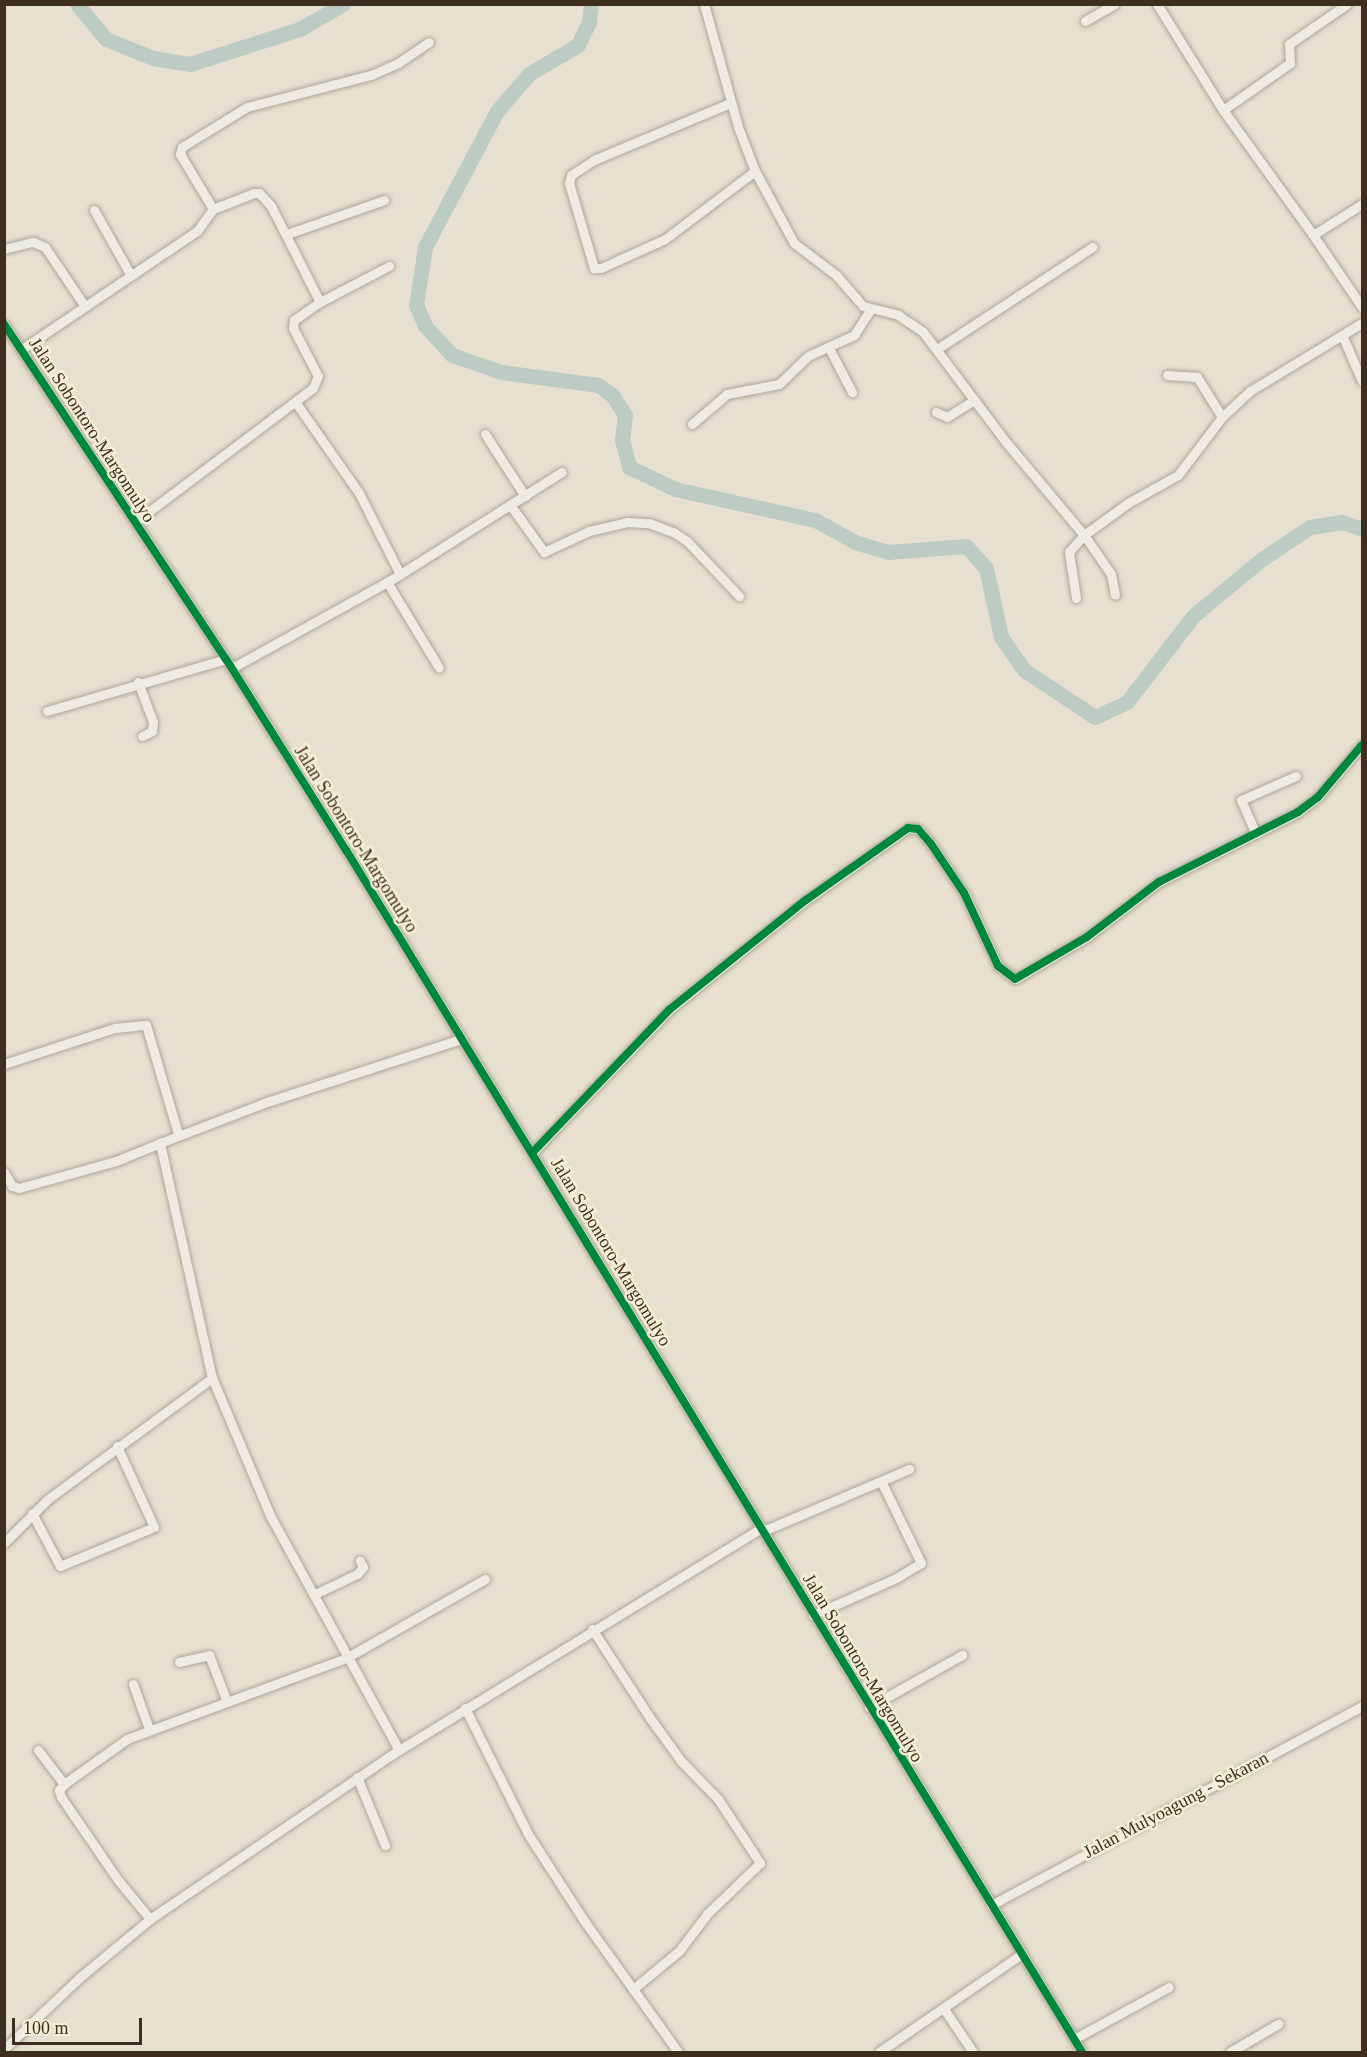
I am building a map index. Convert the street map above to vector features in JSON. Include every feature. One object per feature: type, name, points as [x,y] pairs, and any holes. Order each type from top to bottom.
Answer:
[{"type":"street","points":[[704,4],[730,103],[755,171],[798,249],[832,271],[861,304],[910,321],[937,349],[1084,535],[1111,574],[1115,595]]},
{"type":"street","points":[[1085,21],[1115,4]]},
{"type":"street","points":[[1157,4],[1223,110],[1362,307]]},
{"type":"street","points":[[1223,110],[1290,63],[1289,44],[1347,4]]},
{"type":"street","points":[[213,209],[180,154],[182,147],[247,107],[371,75],[398,63],[429,42]]},
{"type":"street","points":[[730,103],[594,160],[571,175],[568,181],[593,267],[601,268],[665,238],[755,171]]},
{"type":"street","points":[[22,349],[84,305],[197,231],[213,209],[259,193],[286,234],[320,302]]},
{"type":"street","points":[[286,234],[384,200]]},
{"type":"street","points":[[1313,235],[1362,204]]},
{"type":"street","points":[[94,210],[130,274]]},
{"type":"street","points":[[4,249],[33,242],[45,247],[84,305]]},
{"type":"street","points":[[937,349],[1092,247]]},
{"type":"street","points":[[135,522],[313,388],[318,376],[292,324],[320,302],[389,266]]},
{"type":"street","points":[[692,424],[726,394],[778,384],[808,356],[854,335],[871,309]]},
{"type":"street","points":[[1076,598],[1069,554],[1084,535],[1128,503],[1178,475],[1222,417],[1256,387],[1362,323]]},
{"type":"street","name":"Jalan Sobontoro-Margomulyo","points":[[4,324],[226,659],[533,1152],[1020,1956],[1082,2052]]},
{"type":"street","points":[[1342,335],[1362,381]]},
{"type":"street","points":[[829,348],[852,392]]},
{"type":"street","points":[[1167,375],[1197,377],[1222,417]]},
{"type":"street","points":[[936,412],[947,417],[975,399]]},
{"type":"street","points":[[296,403],[359,493],[400,574]]},
{"type":"street","points":[[485,434],[525,496]]},
{"type":"street","points":[[231,668],[387,582],[562,472]]},
{"type":"street","points":[[511,506],[544,552],[589,531],[627,522],[649,523],[673,532],[687,541],[740,596]]},
{"type":"street","points":[[387,582],[439,668]]},
{"type":"street","points":[[47,711],[138,682],[226,659]]},
{"type":"street","points":[[138,682],[153,722],[152,731],[142,736]]},
{"type":"street","points":[[533,1152],[669,1010],[806,900],[908,828],[918,829],[931,844],[969,902],[998,966],[1015,979],[1088,937],[1159,882],[1256,834],[1310,803],[1362,745]]},
{"type":"street","points":[[1256,834],[1241,800],[1296,777]]},
{"type":"street","points":[[4,1064],[115,1028],[146,1025],[178,1134]]},
{"type":"street","points":[[4,1172],[12,1186],[19,1188],[116,1161],[178,1134],[369,1066],[461,1039]]},
{"type":"street","points":[[160,1143],[212,1378],[270,1515],[315,1594],[346,1658],[399,1750]]},
{"type":"street","points":[[4,1543],[32,1513],[117,1446],[212,1378]]},
{"type":"street","points":[[32,1513],[60,1566],[154,1527],[117,1446]]},
{"type":"street","points":[[4,2049],[70,1987],[150,1919],[399,1750],[592,1629],[762,1530],[909,1469]]},
{"type":"street","points":[[813,1615],[896,1578],[921,1563],[881,1481]]},
{"type":"street","points":[[315,1594],[357,1574],[363,1567],[360,1561]]},
{"type":"street","points":[[150,1919],[118,1880],[61,1797],[59,1790],[64,1784],[114,1747],[150,1728],[346,1658],[485,1579]]},
{"type":"street","points":[[592,1629],[650,1718],[681,1761],[718,1799],[760,1863],[707,1914],[679,1951],[633,1989]]},
{"type":"street","points":[[179,1662],[209,1655],[227,1702]]},
{"type":"street","points":[[869,1707],[962,1655]]},
{"type":"street","points":[[133,1684],[150,1728]]},
{"type":"street","name":"Jalan Mulyoagung - Sekaran","points":[[991,1905],[1362,1706]]},
{"type":"street","points":[[465,1708],[528,1834],[678,2052]]},
{"type":"street","points":[[38,1750],[64,1784]]},
{"type":"street","points":[[357,1777],[385,1845]]},
{"type":"street","points":[[879,2052],[1020,1956]]},
{"type":"street","points":[[1074,2039],[1169,1987]]},
{"type":"street","points":[[944,2009],[974,2052]]},
{"type":"street","points":[[1230,2052],[1278,2024]]},
{"type":"waterway","points":[[77,4],[106,39],[153,58],[190,64],[300,29],[343,4]]},
{"type":"waterway","points":[[591,4],[589,22],[578,45],[529,74],[497,111],[425,247],[416,305],[426,327],[452,355],[501,372],[598,385],[613,396],[625,415],[622,440],[629,467],[675,489],[815,520],[855,542],[888,552],[966,546],[986,568],[1001,637],[1024,670],[1095,717],[1127,702],[1193,616],[1262,559],[1310,527],[1342,522],[1362,529]]},
{"type":"cycle path","points":[[4,324],[226,659],[346,850],[1082,2052]]},
{"type":"cycle path","points":[[533,1152],[669,1010],[806,900],[908,828],[918,829],[931,844],[964,893],[998,966],[1015,979],[1087,937],[1159,882],[1298,812],[1318,797],[1362,745]]}]
